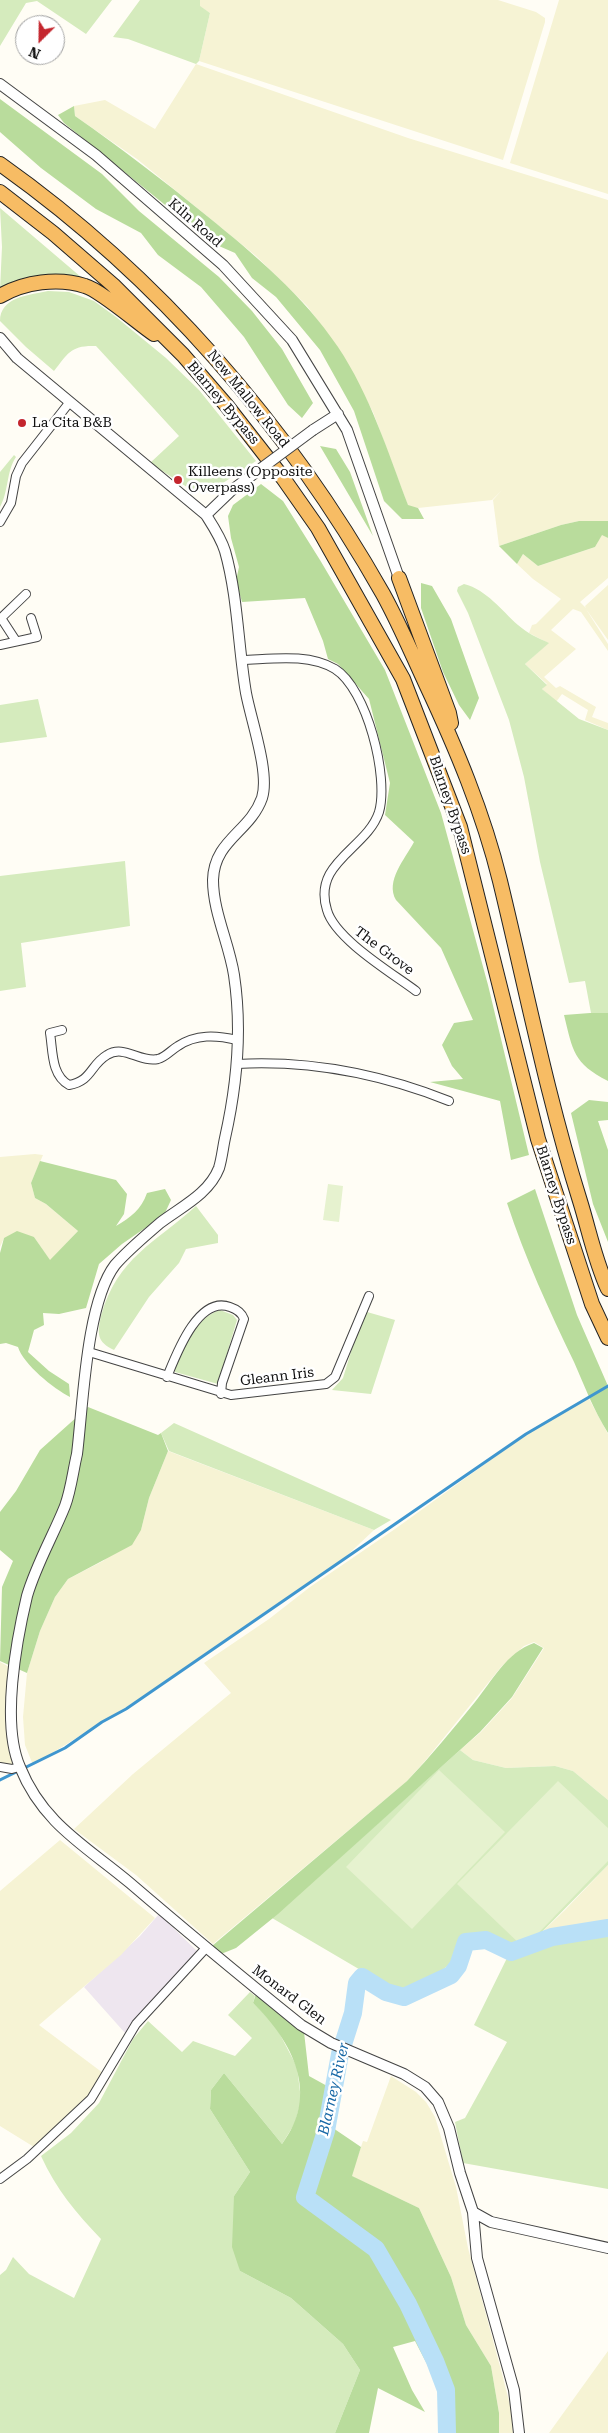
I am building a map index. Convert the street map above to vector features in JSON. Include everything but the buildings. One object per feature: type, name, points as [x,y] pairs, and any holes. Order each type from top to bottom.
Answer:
[{"type":"highway","name":"New Mallow Road","points":[[0,164],[72,219],[125,266],[194,333],[262,412],[299,462],[369,570],[385,598],[454,744]]},
{"type":"highway","name":"New Mallow Road","points":[[0,192],[89,263],[183,355]]},
{"type":"highway","points":[[0,296],[17,288],[58,280],[87,286],[183,355]]},
{"type":"highway","name":"Blarney Bypass","points":[[183,355],[253,438],[318,528],[403,679],[460,827],[538,1139],[592,1304],[608,1338]]},
{"type":"highway","points":[[399,578],[449,713],[454,744]]},
{"type":"highway","name":"Blarney Bypass","points":[[454,744],[474,791],[500,879],[521,980],[557,1123],[608,1289]]},
{"type":"street","name":"Kiln Road","points":[[0,84],[96,155],[223,265],[292,340],[347,430],[399,578]]},
{"type":"street","points":[[0,338],[17,358],[206,515],[232,490],[313,430],[338,414]]},
{"type":"street","points":[[0,522],[11,503],[16,476],[22,463],[69,402]]},
{"type":"street","name":"Monard Glen","points":[[206,515],[224,549],[264,785],[260,803],[249,820],[222,848],[214,865],[214,896],[234,972],[237,1064],[230,1118],[219,1168],[212,1181],[202,1192],[161,1223],[115,1266],[102,1290],[94,1317],[78,1454],[65,1504],[36,1571],[28,1595],[16,1661],[10,1726],[21,1770],[37,1798],[69,1836],[121,1875],[206,1948],[301,2025],[330,2043],[394,2068],[421,2084],[438,2102],[449,2128],[473,2212],[477,2258],[514,2390],[519,2433]]},
{"type":"street","points":[[16,641],[1,618],[26,594]]},
{"type":"street","points":[[0,645],[37,637],[31,618]]},
{"type":"street","name":"The Grove","points":[[242,660],[300,659],[318,662],[336,670],[360,697],[376,746],[383,782],[378,812],[365,836],[333,867],[326,882],[326,910],[346,939],[416,991]]},
{"type":"street","points":[[62,1030],[50,1033],[56,1074],[69,1085],[86,1078],[99,1060],[107,1054],[116,1051],[145,1059],[158,1059],[186,1040],[193,1038],[218,1036],[237,1040]]},
{"type":"street","points":[[237,1064],[291,1063],[326,1067],[395,1081],[449,1101]]},
{"type":"street","name":"Gleann Iris","points":[[90,1352],[221,1394],[231,1395],[326,1384],[335,1377],[369,1296]]},
{"type":"street","name":"Gleann Iris","points":[[168,1378],[174,1358],[203,1312],[218,1306],[232,1307],[239,1311],[244,1319],[222,1383],[221,1394]]},
{"type":"street","points":[[0,1767],[21,1770]]},
{"type":"street","points":[[0,2179],[27,2159],[91,2099],[136,2024],[206,1948]]},
{"type":"street","points":[[473,2212],[491,2222],[608,2248]]},
{"type":"shaded area","points":[[200,0],[498,0],[536,12],[545,18],[545,22],[503,160],[199,61],[210,13],[200,7]]},
{"type":"shaded area","points":[[559,0],[608,0],[608,194],[510,163]]},
{"type":"shaded area","points":[[196,64],[408,138],[608,200],[608,521],[579,521],[561,525],[499,546],[493,500],[502,490],[492,500],[418,508],[408,506],[373,412],[338,348],[307,306],[256,256],[137,159],[75,116],[74,106],[105,100],[155,129]]},
{"type":"shaded area","points":[[602,534],[608,538],[608,578],[580,602],[586,608],[585,606],[608,585],[608,640],[586,609],[608,644],[608,651],[581,612],[573,609],[551,630],[576,649],[544,677],[556,688],[560,686],[596,707],[592,717],[608,723],[608,730],[585,720],[588,710],[562,694],[556,702],[542,689],[547,684],[525,664],[548,643],[529,633],[532,625],[536,624],[561,599],[533,579],[517,564],[523,554],[538,566],[595,547]]},
{"type":"shaded area","points":[[43,1155],[31,1183],[35,1198],[46,1204],[78,1231],[50,1261],[34,1237],[4,1238],[0,1247],[0,1157]]},
{"type":"shaded area","points":[[588,1397],[608,1434],[608,1800],[573,1771],[555,1766],[506,1768],[473,1760],[460,1750],[481,1732],[512,1698],[544,1648],[534,1642],[524,1646],[501,1667],[406,1782],[213,1944],[136,1875],[74,1829],[133,1774],[231,1693],[204,1663],[269,1619],[310,1587],[395,1529],[539,1425]]},
{"type":"shaded area","points":[[168,1451],[374,1530],[338,1564],[265,1612],[163,1684],[33,1765],[25,1745],[23,1717],[27,1673],[40,1631],[55,1597],[68,1579],[103,1561],[141,1530],[149,1498]]},
{"type":"shaded area","points":[[0,1662],[15,1670],[15,1763],[4,1768],[0,1767]]},
{"type":"shaded area","points":[[60,1840],[155,1918],[121,1955],[39,2025],[103,2073],[91,2093],[34,2147],[0,2126],[0,1891]]},
{"type":"shaded area","points":[[608,1865],[608,1925],[536,1938],[565,1910]]},
{"type":"shaded area","points":[[159,1914],[198,1952],[141,2012],[125,2033],[84,1987],[140,1936]]},
{"type":"shaded area","points":[[391,2076],[416,2092],[426,2102],[435,2117],[456,2187],[468,2248],[511,2409],[513,2433],[499,2433],[499,2413],[491,2366],[466,2325],[451,2277],[419,2208],[351,2176],[363,2141],[367,2142]]},
{"type":"shaded area","points":[[608,2351],[608,2433],[549,2433],[567,2408]]},
{"type":"green space","points":[[0,0],[112,0],[86,34],[65,20],[65,15],[58,15],[37,1],[26,3],[19,15],[15,15],[15,21],[0,46]]},
{"type":"green space","points":[[140,0],[200,0],[200,6],[210,13],[199,61],[196,64],[128,39],[113,37]]},
{"type":"green space","points":[[0,99],[102,174],[139,211],[219,277],[252,311],[282,349],[313,403],[302,418],[288,405],[244,337],[201,287],[158,255],[141,233],[96,209],[41,168],[0,132]]},
{"type":"green space","points":[[74,106],[75,116],[175,190],[225,231],[260,261],[310,310],[338,347],[360,384],[378,424],[408,505],[418,508],[424,519],[402,519],[384,501],[354,411],[320,350],[276,297],[252,278],[235,253],[212,243],[64,123],[58,115]]},
{"type":"green space","points":[[0,208],[88,283],[54,276],[32,276],[11,283],[0,290],[2,247]]},
{"type":"green space","points":[[48,291],[69,292],[94,301],[116,317],[166,358],[199,390],[256,461],[208,493],[193,491],[150,463],[179,436],[96,346],[81,347],[71,351],[54,371],[0,321],[1,313],[10,302],[17,298]]},
{"type":"green space","points":[[320,446],[336,449],[350,472],[373,536]]},
{"type":"green space","points":[[14,455],[16,457],[0,507],[0,472]]},
{"type":"green space","points":[[261,484],[283,501],[385,670],[441,813],[488,985],[529,1155],[511,1160],[500,1101],[430,1082],[463,1079],[452,1066],[442,1045],[454,1023],[473,1020],[441,948],[396,900],[393,893],[394,878],[414,842],[385,815],[390,783],[369,699],[338,664],[328,659],[323,641],[305,598],[242,602],[236,581],[239,567],[231,538],[228,516],[233,505]]},
{"type":"green space","points":[[579,521],[608,521],[608,538],[602,535],[595,547],[538,566],[523,554],[517,564],[499,546],[561,525]]},
{"type":"green space","points":[[421,583],[432,586],[451,619],[479,698],[470,720],[459,705],[443,672],[421,608]]},
{"type":"green space","points":[[464,584],[487,596],[521,628],[549,643],[525,664],[547,685],[542,689],[579,719],[608,730],[608,1013],[591,1013],[585,981],[569,983],[540,862],[524,777],[509,720],[468,613],[457,591],[458,587]]},
{"type":"green space","points":[[38,699],[47,737],[0,743],[0,705]]},
{"type":"green space","points":[[125,861],[130,926],[21,943],[26,987],[0,991],[0,876]]},
{"type":"green space","points":[[608,1013],[608,1081],[588,1068],[576,1055],[564,1015]]},
{"type":"green space","points":[[589,1100],[608,1102],[608,1120],[598,1121],[608,1150],[608,1242],[593,1204],[571,1113]]},
{"type":"green space","points":[[40,1161],[116,1180],[127,1194],[124,1214],[116,1226],[135,1212],[142,1204],[147,1193],[165,1189],[171,1200],[164,1215],[122,1244],[99,1264],[86,1308],[59,1314],[43,1313],[44,1325],[34,1330],[28,1352],[49,1371],[69,1384],[70,1397],[32,1368],[18,1347],[6,1343],[0,1344],[0,1253],[4,1238],[17,1231],[34,1237],[50,1260],[78,1231],[46,1204],[35,1198],[31,1183]]},
{"type":"green space","points":[[328,1184],[343,1186],[339,1222],[323,1220]]},
{"type":"green space","points":[[535,1189],[577,1315],[608,1386],[608,1433],[594,1407],[538,1284],[507,1203]]},
{"type":"green space","points":[[196,1206],[218,1235],[218,1243],[186,1249],[179,1263],[149,1297],[114,1350],[108,1347],[101,1340],[99,1328],[108,1296],[117,1280],[127,1265],[139,1253]]},
{"type":"green space","points":[[220,1310],[233,1315],[237,1320],[218,1384],[175,1372],[173,1367],[192,1334],[204,1319]]},
{"type":"green space","points":[[367,1312],[395,1320],[371,1394],[332,1390],[343,1378],[357,1332]]},
{"type":"green space","points":[[88,1407],[158,1435],[161,1433],[168,1451],[149,1498],[141,1530],[132,1545],[68,1579],[55,1597],[40,1631],[27,1673],[0,1661],[2,1587],[13,1561],[0,1550],[0,1512],[16,1491],[40,1450]]},
{"type":"green space","points":[[174,1423],[391,1520],[374,1530],[169,1451],[161,1433]]},
{"type":"green space","points":[[534,1643],[543,1648],[512,1697],[480,1732],[278,1914],[236,1948],[221,1954],[212,1946],[407,1781],[425,1762],[508,1660],[524,1647]]},
{"type":"green space","points":[[460,1750],[473,1760],[506,1768],[555,1766],[573,1771],[608,1800],[608,1865],[536,1938],[524,1948],[485,1936],[469,1936],[462,1939],[457,1958],[428,1982],[407,1989],[386,1985],[272,1918]]},
{"type":"green space","points":[[439,1770],[505,1832],[412,1929],[346,1867]]},
{"type":"green space","points":[[558,1781],[608,1828],[608,1861],[524,1948],[457,1884]]},
{"type":"green space","points":[[608,1928],[608,2189],[463,2163],[455,2122],[465,2118],[507,2042],[474,2025],[508,1956],[552,1937]]},
{"type":"green space","points":[[250,1992],[255,1996],[253,2003],[274,2023],[297,2067],[301,2100],[295,2123],[282,2144],[224,2073],[211,2090],[210,2109],[250,2172],[234,2196],[240,2271],[291,2298],[343,2344],[360,2370],[335,2433],[0,2433],[0,2275],[6,2270],[13,2257],[29,2274],[74,2298],[101,2239],[67,2200],[41,2156],[71,2133],[99,2103],[133,2039],[148,2021],[182,2052],[193,2041],[235,2056],[252,2038],[228,2015]]},
{"type":"green space","points":[[256,1994],[304,2032],[309,2076],[338,2092],[333,2128],[361,2147],[352,2176],[419,2208],[451,2277],[466,2325],[491,2366],[499,2413],[499,2433],[446,2433],[447,2421],[442,2397],[415,2341],[393,2347],[412,2390],[425,2412],[378,2388],[369,2433],[335,2433],[360,2370],[343,2344],[291,2298],[240,2271],[232,2247],[234,2196],[250,2172],[210,2109],[211,2090],[224,2073],[282,2144],[293,2125],[299,2106],[300,2088],[297,2069],[280,2034],[253,2003]]},
{"type":"waterway","points":[[0,1780],[65,1748],[102,1722],[126,1709],[526,1434],[608,1386]]},
{"type":"waterway","name":"Blarney River","points":[[447,2433],[446,2390],[435,2361],[408,2304],[376,2249],[305,2197],[326,2131],[340,2054],[353,2013],[357,1983],[362,1977],[386,1992],[404,1997],[451,1975],[458,1966],[466,1942],[486,1940],[511,1952],[552,1937],[608,1928]]},
{"type":"place","name":"La Cita B&B","points":[[22,423]]},
{"type":"place","name":"Killeens (Opposite Overpass)","points":[[178,480]]}]
